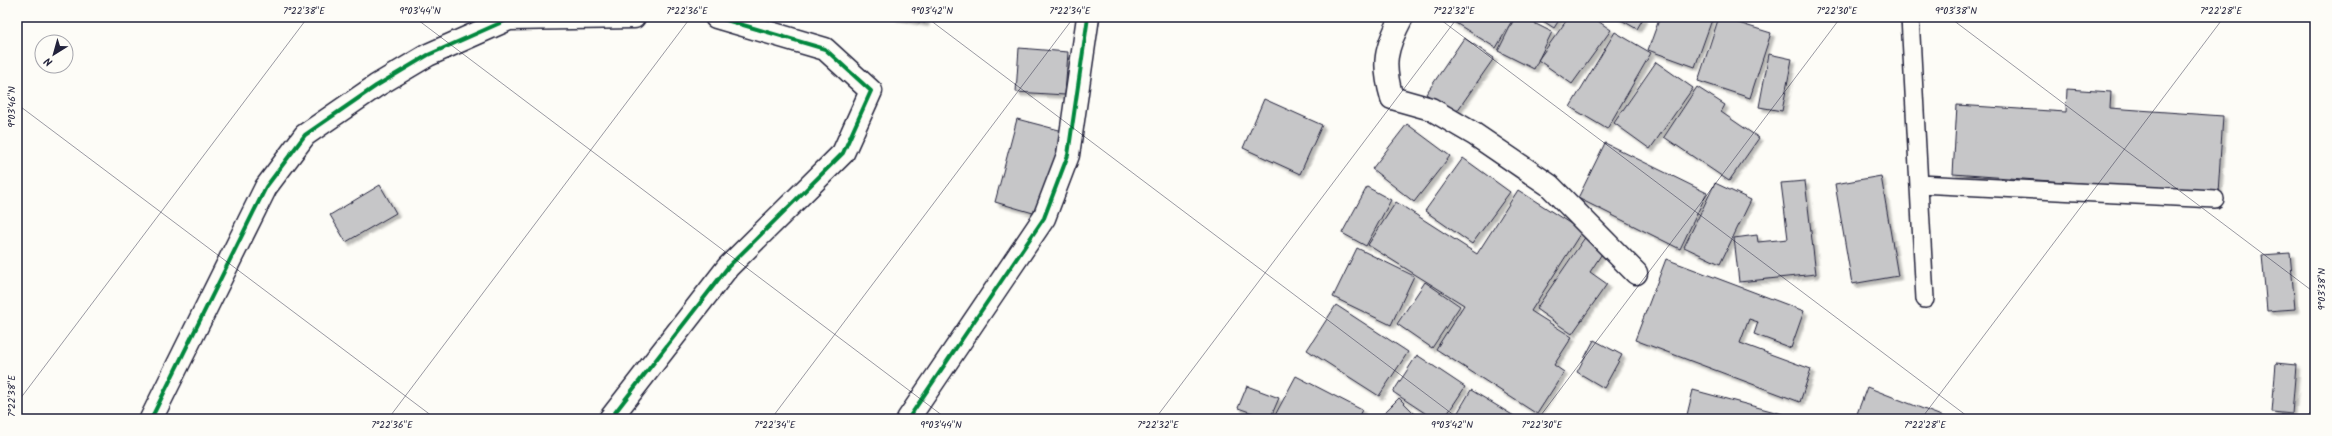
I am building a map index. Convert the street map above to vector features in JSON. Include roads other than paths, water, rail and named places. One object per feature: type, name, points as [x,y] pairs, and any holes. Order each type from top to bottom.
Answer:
[{"type":"street","points":[[151,419],[266,187],[305,135],[376,86],[428,55],[509,19],[634,17]]},
{"type":"street","points":[[610,419],[728,267],[843,153],[871,92],[825,49],[716,17]]},
{"type":"street","points":[[908,419],[1044,218],[1068,155],[1088,17]]},
{"type":"street","points":[[1402,17],[1384,60],[1386,80],[1392,98],[1432,109],[1474,134],[1549,185],[1636,273]]},
{"type":"lane","points":[[1910,17],[1925,299]]},
{"type":"lane","points":[[1919,184],[2215,199]]}]
